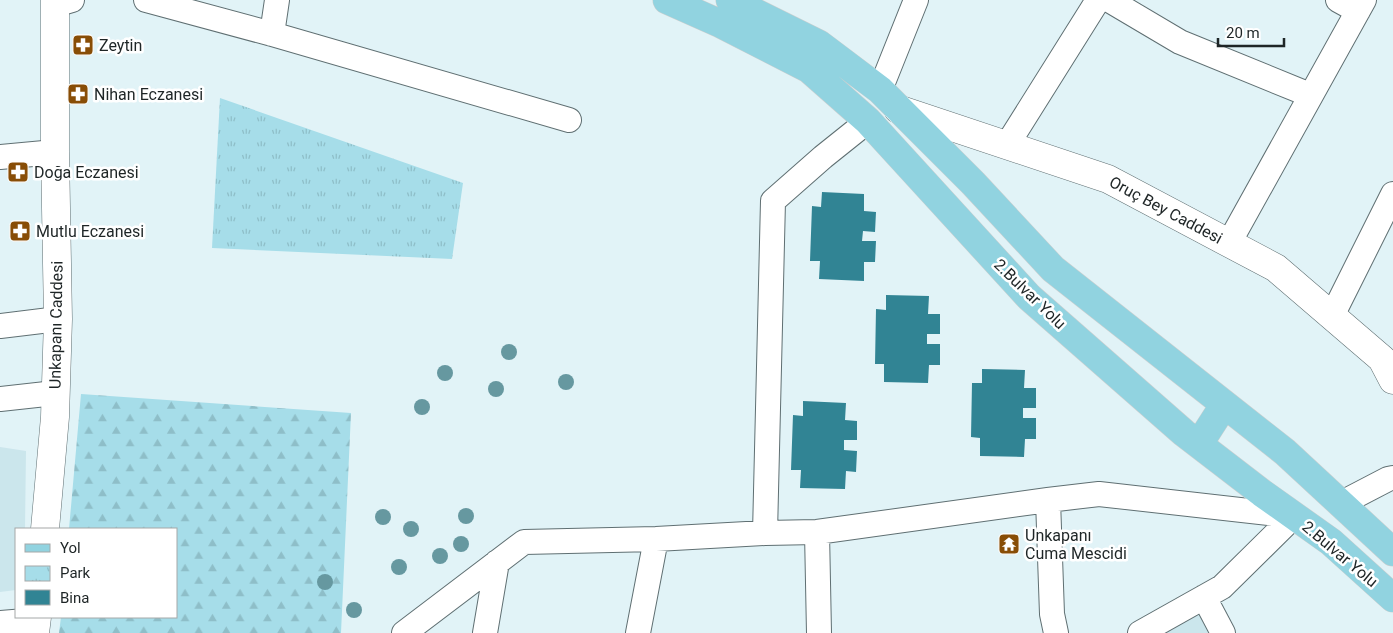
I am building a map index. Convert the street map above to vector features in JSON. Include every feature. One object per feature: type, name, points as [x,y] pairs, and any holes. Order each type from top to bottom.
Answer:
[{"type":"main road","name":"2.Bulvar Yolu","points":[[667,0],[721,24],[809,69],[868,121],[1029,297],[1176,426],[1262,493],[1331,542],[1393,598]]},
{"type":"main road","points":[[730,0],[820,44],[889,100],[973,183],[1054,269],[1285,452],[1393,552]]},
{"type":"main road","name":"Unkapanı Caddesi","points":[[45,528],[55,417],[58,319],[55,152],[60,2]]},
{"type":"main road","name":"Oruç Bey Caddesi","points":[[889,100],[1007,145],[1108,179],[1276,268],[1382,359],[1393,380]]},
{"type":"main road","points":[[1199,444],[1224,405]]},
{"type":"street","points":[[272,34],[277,0]]},
{"type":"street","points":[[889,100],[916,0]]},
{"type":"street","points":[[1007,145],[1098,0]]},
{"type":"street","points":[[1109,0],[1180,42],[1310,95]]},
{"type":"street","points":[[150,1],[272,34],[569,120]]},
{"type":"street","points":[[1228,243],[1310,95],[1354,4]]},
{"type":"street","points":[[765,533],[773,201],[868,121]]},
{"type":"street","points":[[0,157],[55,152]]},
{"type":"street","points":[[1332,316],[1393,194]]},
{"type":"street","points":[[0,326],[58,319]]},
{"type":"street","points":[[0,399],[55,393]]},
{"type":"street","points":[[1340,504],[1393,478]]},
{"type":"street","points":[[404,633],[524,542],[656,539],[817,532],[1099,494],[1294,516]]},
{"type":"street","points":[[1048,500],[1052,614],[1056,633]]},
{"type":"street","points":[[1140,633],[1222,587],[1294,516]]},
{"type":"street","points":[[817,532],[819,633]]},
{"type":"street","points":[[638,633],[656,539]]},
{"type":"street","points":[[485,633],[497,562]]},
{"type":"street","points":[[1204,597],[1223,633]]},
{"type":"street","points":[[0,623],[36,623]]},
{"type":"shaded area","points":[[0,447],[26,451],[25,528],[15,528],[15,590],[0,592]]},
{"type":"shaded area","points":[[1203,611],[1214,633],[1159,633]]},
{"type":"green space","points":[[220,98],[463,183],[452,259],[212,248]]},
{"type":"green space","points":[[81,394],[351,413],[341,633],[59,633],[61,618],[178,618],[178,528],[69,528]]},
{"type":"building","points":[[822,192],[864,194],[864,211],[876,212],[875,232],[863,231],[862,241],[876,241],[875,262],[864,262],[864,281],[819,279],[820,261],[810,261],[812,206],[821,207]]},
{"type":"building","points":[[886,295],[929,296],[928,314],[940,314],[940,334],[927,334],[927,344],[940,344],[940,365],[929,365],[928,383],[884,382],[884,364],[875,364],[876,309],[886,310]]},
{"type":"building","points":[[982,369],[1025,370],[1024,388],[1036,388],[1036,408],[1023,408],[1023,418],[1036,418],[1036,439],[1025,439],[1024,457],[980,456],[980,438],[971,437],[972,383],[982,383]]},
{"type":"building","points":[[803,401],[846,403],[845,420],[857,421],[857,440],[844,440],[844,450],[857,451],[856,472],[846,471],[845,489],[800,488],[801,470],[791,470],[793,415],[803,416]]},
{"type":"place","name":"Zeytin","points":[[83,45]]},
{"type":"place","name":"Nihan Eczanesi","points":[[78,94]]},
{"type":"place","name":"Doğa Eczanesi","points":[[18,172]]},
{"type":"place","name":"Mutlu Eczanesi","points":[[20,231]]},
{"type":"place","name":"Unkapanı Cuma Mescidi","points":[[1009,544]]}]
